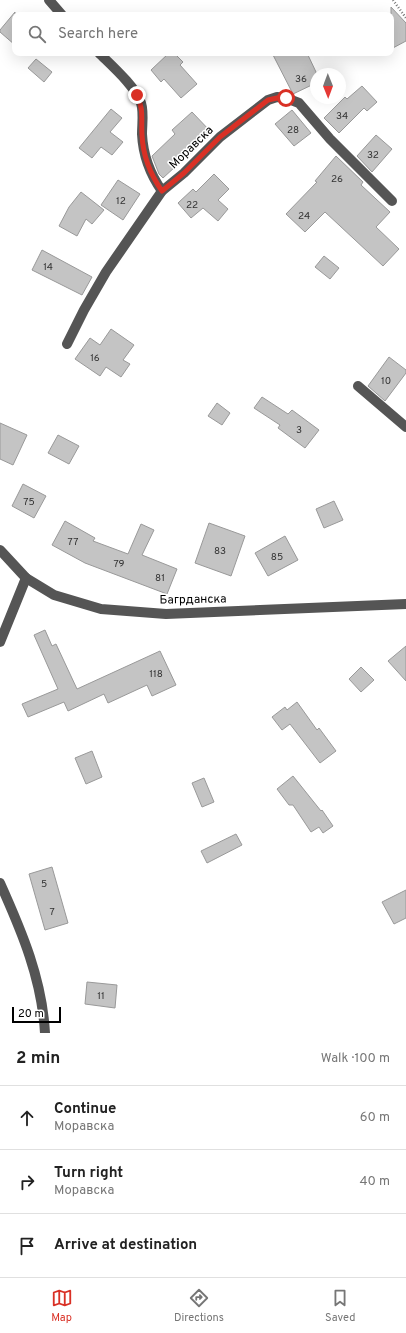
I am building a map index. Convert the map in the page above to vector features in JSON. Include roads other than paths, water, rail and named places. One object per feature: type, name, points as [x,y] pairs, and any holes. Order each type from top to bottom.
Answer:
[{"type":"street","points":[[49,0],[59,12]]},
{"type":"street","points":[[102,56],[119,73],[137,95],[141,103],[144,151],[148,166],[155,181],[162,191]]},
{"type":"street","name":"Моравска","points":[[68,344],[84,310],[106,272],[162,191],[184,173],[220,137],[268,100],[286,98],[299,103],[330,139],[392,201]]},
{"type":"street","points":[[358,386],[406,427]]},
{"type":"street","name":"Багрданска","points":[[0,550],[26,578],[54,595],[101,609],[166,614],[406,604]]},
{"type":"street","points":[[0,642],[26,578]]},
{"type":"street","points":[[0,883],[20,927],[35,972],[44,1010],[45,1033]]}]
